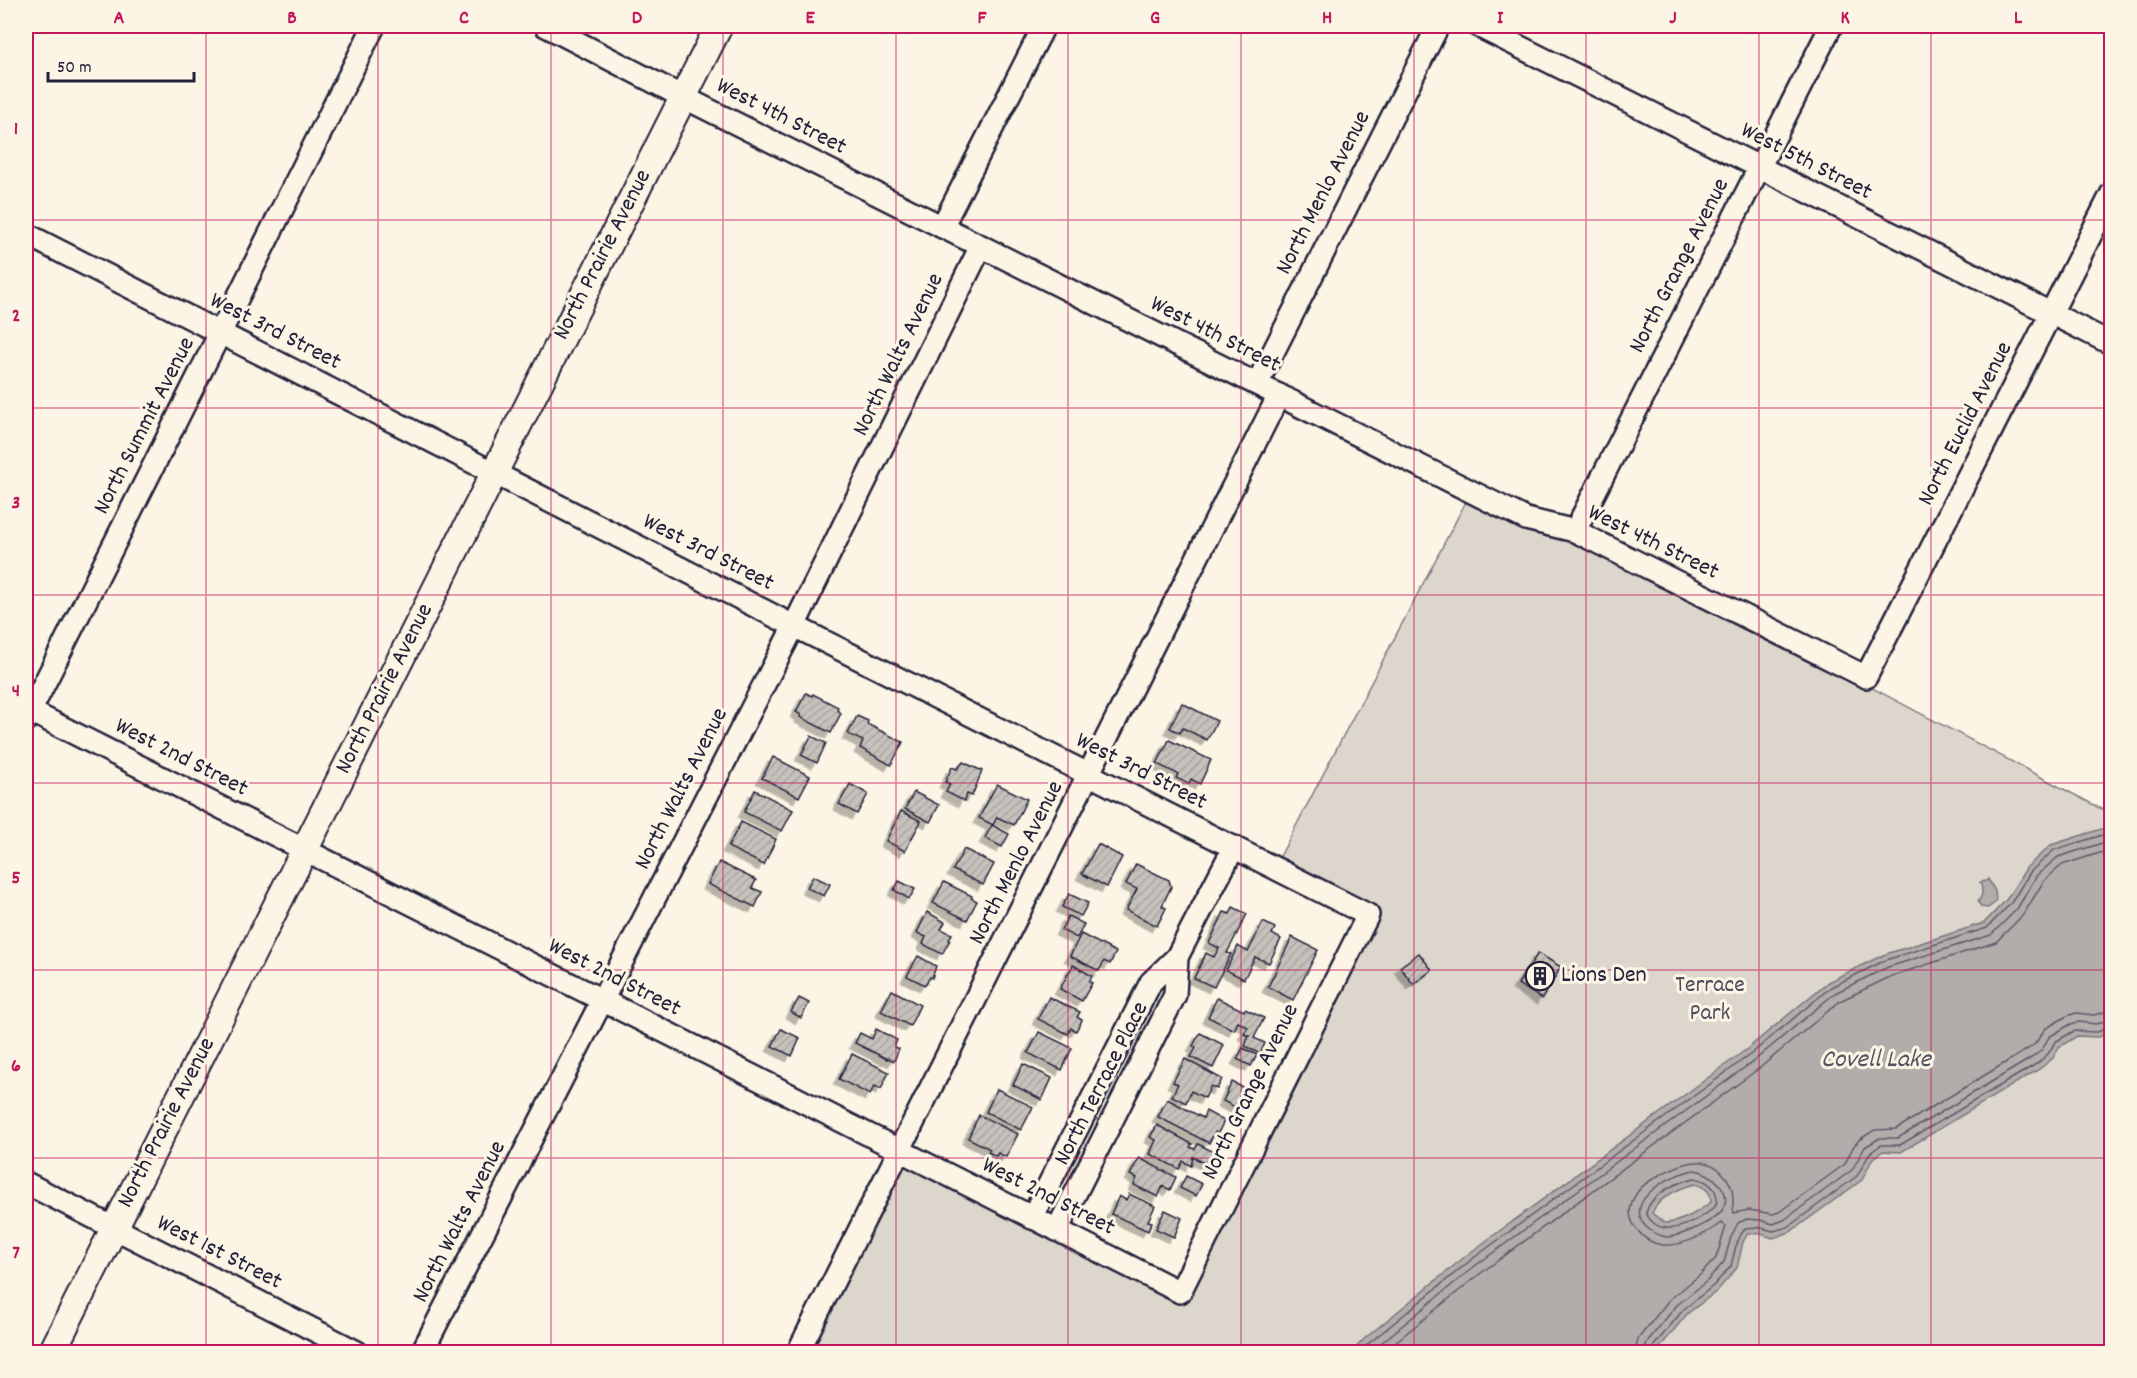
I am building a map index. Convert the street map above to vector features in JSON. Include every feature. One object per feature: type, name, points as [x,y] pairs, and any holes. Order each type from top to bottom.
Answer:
[{"type":"street","name":"North Summit Avenue","points":[[27,713],[374,26]]},
{"type":"street","name":"West 4th Street","points":[[546,26],[683,97],[1526,519],[1575,531],[1866,677]]},
{"type":"street","name":"North Prairie Avenue","points":[[52,1353],[719,26]]},
{"type":"street","points":[[942,227],[1044,26]]},
{"type":"street","name":"North Menlo Avenue","points":[[1257,384],[1438,26]]},
{"type":"street","name":"West 5th Street","points":[[1478,26],[2112,344]]},
{"type":"street","name":"North Grange Avenue","points":[[1575,531],[1831,26]]},
{"type":"street","name":"North Euclid Avenue","points":[[1866,677],[2112,193]]},
{"type":"street","name":"West 3rd Street","points":[[26,234],[794,626],[1368,915]]},
{"type":"street","name":"North Walts Avenue","points":[[422,1353],[794,626],[981,246]]},
{"type":"street","name":"North Menlo Avenue","points":[[798,1353],[1279,395]]},
{"type":"street","name":"West 2nd Street","points":[[27,713],[305,849],[1180,1292]]},
{"type":"street","name":"North Terrace Place","points":[[1032,1218],[1151,982],[1177,957],[1234,848]]},
{"type":"street","name":"North Grange Avenue","points":[[1180,1292],[1368,915]]},
{"type":"street","name":"North Terrace Place","points":[[1057,1230],[1175,995],[1177,957]]},
{"type":"street","name":"West 1st Street","points":[[26,1183],[357,1353]]},
{"type":"green space","name":"Terrace Park","points":[[1471,492],[1575,531],[2111,814],[2111,1352],[798,1352],[900,1151],[1180,1292],[1368,915],[1274,868]]},
{"type":"water","name":"Covell Lake","points":[[2111,826],[2111,1032],[2099,1037],[2077,1036],[2059,1047],[2053,1058],[2041,1068],[1901,1152],[1883,1151],[1873,1158],[1862,1180],[1790,1232],[1773,1238],[1758,1233],[1748,1233],[1743,1242],[1737,1268],[1717,1291],[1687,1314],[1656,1352],[1352,1352],[1364,1339],[1467,1255],[1747,1049],[1828,982],[1883,955],[1984,923],[2006,900],[2027,867],[2051,845]],"holes":[[[1695,1184],[1709,1192],[1711,1202],[1695,1213],[1676,1221],[1664,1223],[1652,1213],[1659,1202],[1670,1194]]]},
{"type":"water","points":[[1988,879],[1995,891],[1996,902],[1988,908],[1981,907],[1978,901],[1982,892],[1980,882]]},
{"type":"building","points":[[806,693],[812,696],[813,694],[838,707],[837,710],[841,713],[831,733],[800,717],[801,715],[796,712]]},
{"type":"building","points":[[1182,703],[1217,721],[1207,740],[1183,728],[1180,733],[1170,728]]},
{"type":"building","points":[[857,716],[868,721],[867,724],[903,742],[891,765],[860,748],[863,741],[848,734]]},
{"type":"building","points":[[811,736],[826,743],[817,763],[801,755]]},
{"type":"building","points":[[1169,740],[1211,760],[1200,784],[1191,779],[1189,784],[1176,778],[1178,774],[1157,764]]},
{"type":"building","points":[[773,757],[810,776],[799,797],[762,778]]},
{"type":"building","points":[[963,762],[982,771],[972,796],[967,794],[964,801],[946,792],[950,784],[945,782],[952,767],[957,769]]},
{"type":"building","points":[[850,784],[868,794],[857,814],[839,804]]},
{"type":"building","points":[[997,784],[1027,799],[1014,825],[997,817],[993,825],[979,818]]},
{"type":"building","points":[[755,790],[793,810],[782,831],[744,812]]},
{"type":"building","points":[[914,792],[939,805],[930,822],[905,809]]},
{"type":"building","points":[[901,811],[921,821],[905,851],[886,841]]},
{"type":"building","points":[[741,822],[776,839],[764,865],[728,847]]},
{"type":"building","points":[[992,825],[1009,834],[1002,847],[985,838]]},
{"type":"building","points":[[1098,844],[1122,857],[1107,887],[1082,874]]},
{"type":"building","points":[[964,849],[994,864],[983,885],[953,870]]},
{"type":"building","points":[[719,862],[756,880],[752,888],[762,892],[755,907],[708,884]]},
{"type":"building","points":[[1136,864],[1169,880],[1171,887],[1162,906],[1166,908],[1157,926],[1126,910],[1137,889],[1126,884]]},
{"type":"building","points":[[813,876],[830,884],[824,896],[807,888]]},
{"type":"building","points":[[899,881],[915,889],[909,899],[894,890]]},
{"type":"building","points":[[944,882],[972,896],[971,898],[977,901],[967,920],[933,903]]},
{"type":"building","points":[[1069,894],[1088,903],[1081,916],[1062,907]]},
{"type":"building","points":[[1233,907],[1247,914],[1227,953],[1231,954],[1214,987],[1194,978],[1206,953],[1214,957],[1219,948],[1209,943],[1224,912],[1230,914]]},
{"type":"building","points":[[927,912],[945,922],[941,929],[952,934],[942,954],[923,944],[926,937],[917,933]]},
{"type":"building","points":[[1068,916],[1084,924],[1077,938],[1061,930]]},
{"type":"building","points":[[1263,922],[1275,928],[1272,934],[1281,939],[1269,963],[1255,957],[1244,979],[1226,970],[1238,946],[1248,952]]},
{"type":"building","points":[[1081,934],[1116,952],[1110,964],[1104,961],[1099,971],[1070,956]]},
{"type":"building","points":[[1292,937],[1318,950],[1293,1000],[1268,987]]},
{"type":"building","points":[[1419,953],[1432,970],[1413,984],[1400,967]]},
{"type":"building","name":"Lions Den","points":[[1538,953],[1561,967],[1542,999],[1518,984]]},
{"type":"building","points":[[918,956],[936,966],[932,978],[930,977],[925,985],[907,976]]},
{"type":"building","points":[[1073,965],[1092,976],[1089,982],[1092,983],[1082,1001],[1060,989]]},
{"type":"building","points":[[892,990],[920,1005],[910,1026],[881,1011]]},
{"type":"building","points":[[1049,997],[1080,1012],[1077,1017],[1082,1020],[1076,1031],[1071,1028],[1068,1034],[1038,1019]]},
{"type":"building","points":[[799,998],[809,1003],[801,1018],[791,1012]]},
{"type":"building","points":[[1217,998],[1264,1018],[1254,1038],[1265,1043],[1260,1054],[1245,1046],[1249,1036],[1244,1034],[1248,1027],[1238,1022],[1234,1030],[1208,1017]]},
{"type":"building","points":[[781,1029],[800,1038],[792,1056],[772,1046]]},
{"type":"building","points":[[876,1029],[897,1040],[894,1047],[899,1049],[894,1061],[855,1043],[860,1033],[872,1039]]},
{"type":"building","points":[[1039,1032],[1072,1048],[1062,1070],[1028,1053]]},
{"type":"building","points":[[1200,1033],[1224,1045],[1213,1068],[1191,1057],[1196,1048],[1193,1046]]},
{"type":"building","points":[[1243,1048],[1257,1055],[1251,1066],[1237,1059]]},
{"type":"building","points":[[852,1054],[889,1072],[881,1089],[874,1086],[870,1095],[839,1079]]},
{"type":"building","points":[[1185,1059],[1222,1079],[1217,1089],[1211,1086],[1205,1098],[1191,1091],[1186,1103],[1172,1096],[1178,1084],[1173,1082]]},
{"type":"building","points":[[1023,1064],[1052,1078],[1042,1100],[1013,1085]]},
{"type":"building","points":[[1232,1082],[1248,1090],[1239,1109],[1223,1101]]},
{"type":"building","points":[[997,1089],[1033,1107],[1021,1130],[986,1112]]},
{"type":"building","points":[[1167,1099],[1203,1118],[1206,1111],[1224,1121],[1218,1133],[1215,1132],[1209,1143],[1158,1117]]},
{"type":"building","points":[[979,1115],[1018,1134],[1006,1157],[988,1152],[990,1149],[968,1138]]},
{"type":"building","points":[[1157,1125],[1192,1144],[1190,1147],[1195,1149],[1198,1144],[1214,1152],[1208,1165],[1193,1157],[1191,1166],[1183,1161],[1179,1169],[1150,1154],[1156,1140],[1150,1137]]},
{"type":"building","points":[[1139,1158],[1176,1177],[1170,1190],[1163,1186],[1158,1197],[1134,1185],[1137,1178],[1130,1175]]},
{"type":"building","points":[[1186,1176],[1202,1184],[1196,1196],[1180,1188]]},
{"type":"building","points":[[1129,1194],[1155,1206],[1148,1221],[1152,1222],[1148,1231],[1111,1214],[1119,1196],[1126,1200]]},
{"type":"building","points":[[1165,1210],[1182,1218],[1174,1237],[1156,1229]]},
{"type":"place","name":"Lions Den","points":[[1540,976]]}]
